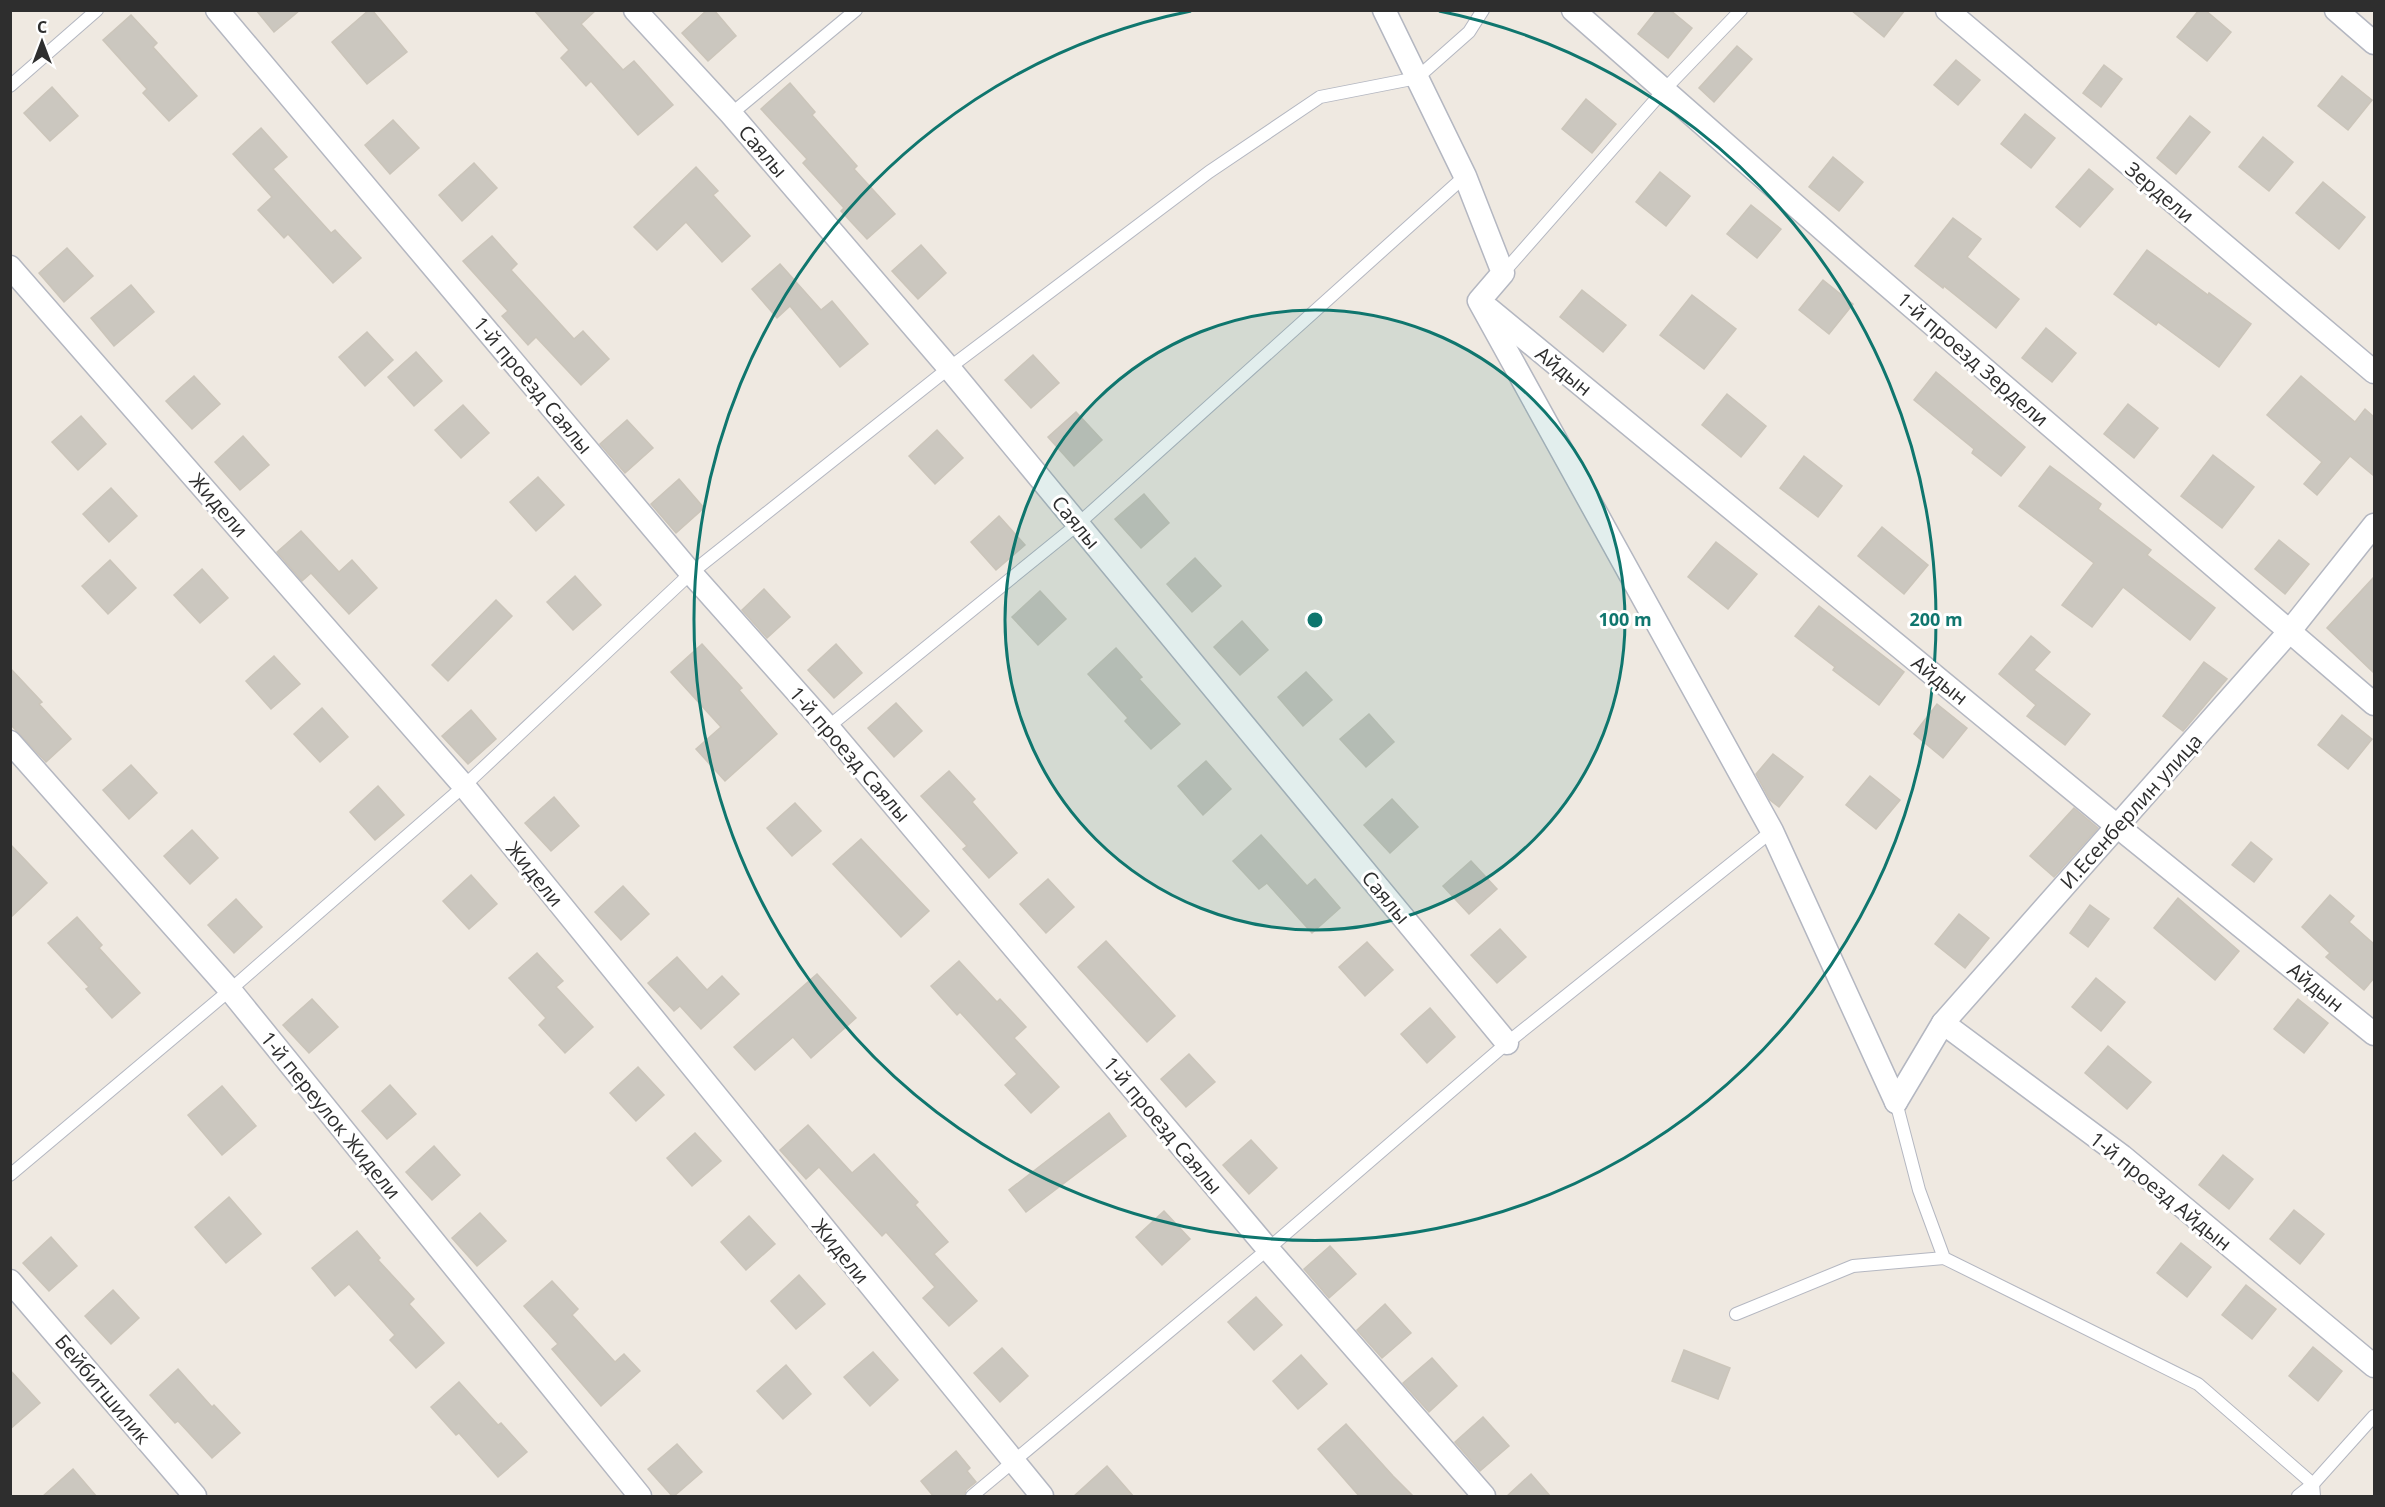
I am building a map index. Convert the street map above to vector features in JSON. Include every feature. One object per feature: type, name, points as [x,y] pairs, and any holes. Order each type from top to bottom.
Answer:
[{"type":"street","name":"1-й проезд Саялы","points":[[217,10],[691,573],[828,727],[1268,1249],[1484,1497]]},
{"type":"street","name":"Саялы","points":[[635,10],[731,114],[949,368],[1507,1043]]},
{"type":"street","points":[[1384,10],[1465,176],[1503,273],[1479,301],[1772,831],[1896,1102]]},
{"type":"street","name":"1-й проезд Зердели","points":[[1573,10],[2374,704]]},
{"type":"street","name":"Зердели","points":[[1947,10],[2374,372]]},
{"type":"street","points":[[2336,10],[2374,43]]},
{"type":"street","name":"Жидели","points":[[10,267],[464,786],[1042,1497]]},
{"type":"street","name":"Айдын","points":[[1479,301],[2117,826],[2374,1034]]},
{"type":"street","name":"И.Есенберлин улица","points":[[1896,1102],[1943,1023],[2289,632],[2374,525]]},
{"type":"street","name":"1-й переулок Жидели","points":[[10,742],[230,990],[640,1497]]},
{"type":"street","name":"1-й проезд Айдын","points":[[1943,1023],[2122,1156],[2374,1365]]},
{"type":"street","name":"Бейбитшилик","points":[[10,1281],[195,1497]]},
{"type":"lane","points":[[10,86],[97,10]]},
{"type":"lane","points":[[731,114],[856,10]]},
{"type":"lane","points":[[10,1175],[230,990],[464,786],[691,573],[949,368],[1209,172],[1320,97],[1417,78],[1469,32],[1483,10]]},
{"type":"lane","points":[[1503,273],[1664,90],[1741,10]]},
{"type":"lane","points":[[828,727],[1078,524],[1465,176]]},
{"type":"lane","points":[[972,1497],[1268,1249],[1507,1043],[1772,831]]},
{"type":"lane","points":[[1896,1102],[1919,1190],[1944,1258]]},
{"type":"lane","points":[[1736,1314],[1852,1266],[1944,1258],[2198,1384],[2314,1490]]},
{"type":"lane","points":[[2298,1497],[2314,1490],[2374,1416]]},
{"type":"building","points":[[256,10],[300,10],[274,32]]},
{"type":"building","points":[[369,10],[372,10],[407,52],[367,84],[332,42]]},
{"type":"building","points":[[534,10],[596,10],[581,24],[623,70],[634,61],[673,105],[638,135],[591,81],[586,86],[561,58],[569,50]]},
{"type":"building","points":[[707,10],[714,10],[736,36],[708,61],[682,33]]},
{"type":"building","points":[[1657,10],[1670,10],[1692,28],[1668,58],[1638,34]]},
{"type":"building","points":[[1851,10],[1905,10],[1884,37]]},
{"type":"building","points":[[2199,10],[2205,10],[2231,32],[2207,61],[2177,37]]},
{"type":"building","points":[[131,15],[157,43],[153,47],[197,96],[169,121],[143,93],[147,89],[103,40]]},
{"type":"building","points":[[1737,46],[1752,59],[1714,102],[1699,88]]},
{"type":"building","points":[[1956,60],[1980,80],[1958,105],[1934,85]]},
{"type":"building","points":[[2104,65],[2122,79],[2101,107],[2083,93]]},
{"type":"building","points":[[2342,76],[2372,100],[2348,130],[2318,106]]},
{"type":"building","points":[[790,83],[815,112],[812,115],[857,166],[854,169],[895,214],[867,239],[841,211],[844,208],[803,163],[807,159],[761,109]]},
{"type":"building","points":[[52,87],[78,116],[50,141],[24,113]]},
{"type":"building","points":[[1586,99],[1616,124],[1592,153],[1562,129]]},
{"type":"building","points":[[2025,114],[2055,138],[2031,168],[2001,144]]},
{"type":"building","points":[[2190,116],[2210,132],[2176,174],[2157,158]]},
{"type":"building","points":[[393,120],[419,148],[390,174],[365,145]]},
{"type":"building","points":[[261,128],[287,157],[273,169],[331,233],[335,230],[361,258],[333,283],[288,234],[284,238],[258,210],[272,197],[233,154]]},
{"type":"building","points":[[2263,137],[2293,162],[2269,191],[2239,167]]},
{"type":"building","points":[[1833,157],[1863,182],[1839,211],[1809,187]]},
{"type":"building","points":[[474,163],[497,188],[462,221],[439,195]]},
{"type":"building","points":[[696,167],[718,191],[713,195],[750,236],[722,262],[686,222],[657,250],[634,227]]},
{"type":"building","points":[[2089,169],[2113,189],[2080,227],[2056,207]]},
{"type":"building","points":[[1660,172],[1690,196],[1666,226],[1636,202]]},
{"type":"building","points":[[2323,182],[2365,217],[2339,249],[2296,213]]},
{"type":"building","points":[[1751,205],[1781,229],[1757,258],[1727,234]]},
{"type":"building","points":[[1953,218],[1981,239],[1967,257],[2019,299],[1996,328],[1915,266]]},
{"type":"building","points":[[492,236],[517,264],[511,270],[574,339],[583,331],[609,359],[581,385],[536,337],[528,345],[502,316],[508,311],[463,261]]},
{"type":"building","points":[[921,245],[946,273],[918,299],[892,271]]},
{"type":"building","points":[[67,248],[93,276],[64,302],[39,273]]},
{"type":"building","points":[[2147,250],[2251,324],[2219,367],[2158,322],[2156,325],[2114,294]]},
{"type":"building","points":[[780,264],[821,310],[832,301],[868,344],[840,367],[790,306],[777,318],[752,289]]},
{"type":"building","points":[[1823,280],[1853,304],[1829,334],[1799,310]]},
{"type":"building","points":[[131,285],[154,312],[114,346],[91,318]]},
{"type":"building","points":[[1582,290],[1626,325],[1603,352],[1560,317]]},
{"type":"building","points":[[1692,295],[1736,329],[1704,369],[1660,335]]},
{"type":"building","points":[[2046,328],[2076,353],[2052,382],[2022,358]]},
{"type":"building","points":[[367,332],[393,360],[365,386],[339,357]]},
{"type":"building","points":[[416,352],[442,381],[414,406],[388,377]]},
{"type":"building","points":[[1033,355],[1059,383],[1031,408],[1005,380]]},
{"type":"building","points":[[1936,372],[2025,447],[2001,476],[1972,453],[1974,449],[1914,400]]},
{"type":"building","points":[[194,376],[220,404],[192,429],[166,401]]},
{"type":"building","points":[[2301,376],[2355,422],[2365,409],[2374,417],[2374,476],[2350,456],[2317,495],[2304,484],[2322,462],[2267,415]]},
{"type":"building","points":[[1727,394],[1766,426],[1741,457],[1702,425]]},
{"type":"building","points":[[2128,404],[2158,428],[2134,458],[2104,434]]},
{"type":"building","points":[[463,405],[489,433],[461,458],[435,430]]},
{"type":"building","points":[[1076,412],[1102,440],[1074,466],[1048,437]]},
{"type":"building","points":[[81,416],[106,444],[78,470],[52,442]]},
{"type":"building","points":[[627,420],[653,448],[625,473],[600,444]]},
{"type":"building","points":[[937,430],[963,458],[935,484],[909,456]]},
{"type":"building","points":[[243,436],[269,465],[240,490],[215,462]]},
{"type":"building","points":[[2213,455],[2254,487],[2222,528],[2181,496]]},
{"type":"building","points":[[1804,456],[1842,486],[1818,517],[1780,488]]},
{"type":"building","points":[[2050,466],[2101,504],[2098,509],[2151,550],[2147,555],[2215,608],[2190,640],[2123,587],[2092,627],[2062,605],[2094,563],[2019,506]]},
{"type":"building","points":[[538,477],[564,505],[536,531],[510,502]]},
{"type":"building","points":[[679,479],[704,508],[676,533],[651,504]]},
{"type":"building","points":[[111,488],[137,516],[109,542],[83,514]]},
{"type":"building","points":[[1144,494],[1169,523],[1141,548],[1115,519]]},
{"type":"building","points":[[999,516],[1025,545],[996,570],[971,542]]},
{"type":"building","points":[[1882,527],[1928,565],[1904,594],[1858,556]]},
{"type":"building","points":[[301,531],[339,572],[352,560],[377,588],[349,614],[311,573],[302,581],[277,552]]},
{"type":"building","points":[[2279,540],[2309,564],[2285,594],[2255,569]]},
{"type":"building","points":[[1716,542],[1757,574],[1728,609],[1688,577]]},
{"type":"building","points":[[1195,558],[1221,586],[1192,612],[1167,584]]},
{"type":"building","points":[[110,560],[136,588],[108,614],[82,586]]},
{"type":"building","points":[[202,569],[228,598],[200,623],[174,595]]},
{"type":"building","points":[[575,576],[601,605],[573,630],[547,602]]},
{"type":"building","points":[[2374,577],[2374,673],[2327,628]]},
{"type":"building","points":[[764,589],[790,617],[767,638],[742,610]]},
{"type":"building","points":[[1040,591],[1066,619],[1038,645],[1012,617]]},
{"type":"building","points":[[496,600],[512,616],[448,681],[432,665]]},
{"type":"building","points":[[1819,606],[1904,672],[1879,705],[1833,670],[1835,667],[1795,636]]},
{"type":"building","points":[[1242,621],[1268,650],[1240,675],[1214,647]]},
{"type":"building","points":[[2031,636],[2050,652],[2034,670],[2090,714],[2065,745],[2027,716],[2036,705],[1999,674]]},
{"type":"building","points":[[702,644],[742,688],[739,690],[777,734],[725,781],[696,749],[721,727],[671,672]]},
{"type":"building","points":[[836,644],[862,673],[834,698],[808,670]]},
{"type":"building","points":[[1116,648],[1142,677],[1139,679],[1180,724],[1151,749],[1125,721],[1128,718],[1088,674]]},
{"type":"building","points":[[274,656],[300,684],[271,709],[246,681]]},
{"type":"building","points":[[2204,662],[2227,679],[2183,731],[2163,716]]},
{"type":"building","points":[[10,668],[42,702],[39,704],[71,739],[46,762],[10,724]]},
{"type":"building","points":[[1306,672],[1332,700],[1303,726],[1278,697]]},
{"type":"building","points":[[896,703],[922,731],[894,757],[868,728]]},
{"type":"building","points":[[1937,704],[1967,728],[1943,758],[1914,734]]},
{"type":"building","points":[[322,708],[348,737],[320,762],[294,734]]},
{"type":"building","points":[[471,710],[496,739],[468,764],[442,736]]},
{"type":"building","points":[[1369,714],[1394,742],[1366,767],[1340,739]]},
{"type":"building","points":[[2342,715],[2372,739],[2348,769],[2318,745]]},
{"type":"building","points":[[1773,754],[1803,777],[1779,807],[1770,800],[1756,774]]},
{"type":"building","points":[[1206,761],[1231,789],[1203,815],[1178,786]]},
{"type":"building","points":[[131,765],[157,793],[129,819],[103,790]]},
{"type":"building","points":[[949,771],[975,799],[972,802],[1017,853],[989,878],[963,849],[967,846],[921,796]]},
{"type":"building","points":[[1870,776],[1900,800],[1876,829],[1846,805]]},
{"type":"building","points":[[378,786],[404,815],[375,840],[350,812]]},
{"type":"building","points":[[554,797],[579,826],[551,851],[525,823]]},
{"type":"building","points":[[1392,799],[1418,827],[1390,853],[1364,825]]},
{"type":"building","points":[[795,803],[821,831],[792,856],[767,828]]},
{"type":"building","points":[[2074,808],[2098,828],[2054,877],[2030,856]]},
{"type":"building","points":[[192,830],[218,858],[190,884],[164,856]]},
{"type":"building","points":[[1261,835],[1307,886],[1315,879],[1340,908],[1312,933],[1267,883],[1259,889],[1233,861]]},
{"type":"building","points":[[861,839],[929,911],[901,937],[833,864]]},
{"type":"building","points":[[2251,842],[2272,859],[2254,882],[2232,865]]},
{"type":"building","points":[[10,844],[47,883],[10,918]]},
{"type":"building","points":[[1471,861],[1497,889],[1469,914],[1443,886]]},
{"type":"building","points":[[471,875],[497,904],[469,929],[443,901]]},
{"type":"building","points":[[1048,879],[1074,907],[1046,933],[1020,904]]},
{"type":"building","points":[[623,886],[649,914],[621,940],[595,912]]},
{"type":"building","points":[[2330,895],[2354,916],[2349,922],[2374,944],[2374,978],[2364,990],[2326,957],[2330,953],[2302,927]]},
{"type":"building","points":[[2178,898],[2239,951],[2215,980],[2154,928]]},
{"type":"building","points":[[236,899],[262,927],[234,953],[208,925]]},
{"type":"building","points":[[2090,905],[2109,919],[2088,947],[2070,933]]},
{"type":"building","points":[[1959,914],[1989,938],[1965,968],[1935,944]]},
{"type":"building","points":[[77,917],[102,945],[99,948],[140,993],[112,1018],[86,989],[89,987],[48,943]]},
{"type":"building","points":[[1500,929],[1526,957],[1497,983],[1471,955]]},
{"type":"building","points":[[1106,941],[1175,1016],[1147,1042],[1078,967]]},
{"type":"building","points":[[1367,942],[1393,970],[1365,996],[1339,967]]},
{"type":"building","points":[[537,953],[563,981],[556,987],[593,1027],[565,1053],[539,1025],[546,1018],[509,978]]},
{"type":"building","points":[[677,957],[707,990],[722,976],[739,994],[701,1029],[680,1006],[674,1011],[648,983]]},
{"type":"building","points":[[959,961],[997,1002],[1000,999],[1026,1027],[1014,1038],[1059,1087],[1031,1113],[1005,1085],[1017,1074],[960,1012],[957,1015],[931,986]]},
{"type":"building","points":[[817,974],[856,1018],[811,1058],[793,1037],[755,1070],[734,1047]]},
{"type":"building","points":[[2096,978],[2125,1002],[2101,1031],[2072,1007]]},
{"type":"building","points":[[312,999],[338,1027],[309,1053],[283,1025]]},
{"type":"building","points":[[2298,999],[2328,1023],[2304,1053],[2274,1029]]},
{"type":"building","points":[[1430,1008],[1455,1037],[1427,1063],[1401,1034]]},
{"type":"building","points":[[2108,1046],[2151,1082],[2127,1109],[2085,1073]]},
{"type":"building","points":[[1189,1054],[1215,1082],[1186,1107],[1161,1079]]},
{"type":"building","points":[[638,1067],[664,1095],[636,1121],[610,1093]]},
{"type":"building","points":[[390,1085],[416,1114],[387,1139],[362,1111]]},
{"type":"building","points":[[222,1086],[256,1126],[222,1155],[188,1115]]},
{"type":"building","points":[[1109,1113],[1126,1136],[1026,1212],[1009,1190]]},
{"type":"building","points":[[808,1125],[852,1173],[874,1154],[918,1202],[915,1205],[948,1242],[934,1254],[977,1301],[949,1326],[923,1298],[935,1287],[886,1232],[882,1236],[819,1167],[806,1179],[780,1150]]},
{"type":"building","points":[[695,1133],[721,1161],[692,1186],[667,1158]]},
{"type":"building","points":[[1251,1140],[1277,1168],[1249,1194],[1223,1165]]},
{"type":"building","points":[[434,1146],[460,1175],[432,1200],[406,1172]]},
{"type":"building","points":[[2223,1155],[2253,1179],[2229,1209],[2199,1185]]},
{"type":"building","points":[[229,1197],[261,1234],[226,1263],[195,1227]]},
{"type":"building","points":[[2294,1210],[2324,1234],[2300,1264],[2270,1239]]},
{"type":"building","points":[[1164,1211],[1190,1239],[1162,1265],[1136,1237]]},
{"type":"building","points":[[480,1213],[506,1241],[477,1266],[452,1238]]},
{"type":"building","points":[[749,1216],[775,1244],[746,1270],[721,1242]]},
{"type":"building","points":[[357,1231],[380,1258],[378,1260],[414,1299],[409,1304],[444,1343],[416,1368],[390,1340],[395,1335],[349,1284],[335,1296],[312,1268]]},
{"type":"building","points":[[51,1237],[77,1266],[49,1291],[23,1263]]},
{"type":"building","points":[[2181,1243],[2211,1267],[2187,1297],[2157,1273]]},
{"type":"building","points":[[1330,1246],[1356,1274],[1329,1298],[1304,1269]]},
{"type":"building","points":[[799,1275],[825,1304],[796,1329],[771,1301]]},
{"type":"building","points":[[552,1281],[578,1309],[572,1315],[615,1362],[624,1354],[640,1371],[601,1406],[552,1349],[558,1344],[524,1306]]},
{"type":"building","points":[[2246,1285],[2276,1309],[2252,1339],[2222,1315]]},
{"type":"building","points":[[113,1290],[139,1318],[111,1344],[85,1316]]},
{"type":"building","points":[[1256,1297],[1282,1325],[1254,1350],[1228,1322]]},
{"type":"building","points":[[1385,1304],[1411,1333],[1382,1358],[1357,1330]]},
{"type":"building","points":[[2313,1347],[2342,1371],[2318,1401],[2289,1376]]},
{"type":"building","points":[[1002,1348],[1028,1376],[1000,1402],[974,1373]]},
{"type":"building","points":[[1684,1350],[1730,1368],[1718,1399],[1672,1381]]},
{"type":"building","points":[[873,1352],[898,1380],[870,1406],[844,1377]]},
{"type":"building","points":[[1301,1355],[1327,1384],[1298,1409],[1273,1381]]},
{"type":"building","points":[[1432,1358],[1457,1386],[1429,1412],[1403,1383]]},
{"type":"building","points":[[786,1365],[811,1394],[783,1419],[757,1391]]},
{"type":"building","points":[[178,1369],[212,1407],[214,1405],[240,1433],[212,1458],[178,1421],[175,1423],[150,1395]]},
{"type":"building","points":[[10,1370],[40,1403],[10,1429]]},
{"type":"building","points":[[459,1382],[498,1425],[501,1423],[527,1452],[498,1477],[459,1433],[456,1435],[431,1407]]},
{"type":"building","points":[[1483,1417],[1509,1446],[1480,1471],[1455,1442]]},
{"type":"building","points":[[1346,1424],[1414,1497],[1360,1497],[1318,1449]]},
{"type":"building","points":[[677,1444],[702,1472],[673,1497],[648,1469]]},
{"type":"building","points":[[956,1451],[970,1468],[967,1471],[976,1482],[966,1490],[964,1497],[934,1497],[921,1481]]},
{"type":"building","points":[[1107,1466],[1134,1497],[1073,1497]]},
{"type":"building","points":[[73,1469],[97,1497],[42,1497]]},
{"type":"building","points":[[1531,1474],[1551,1497],[1506,1497]]}]
